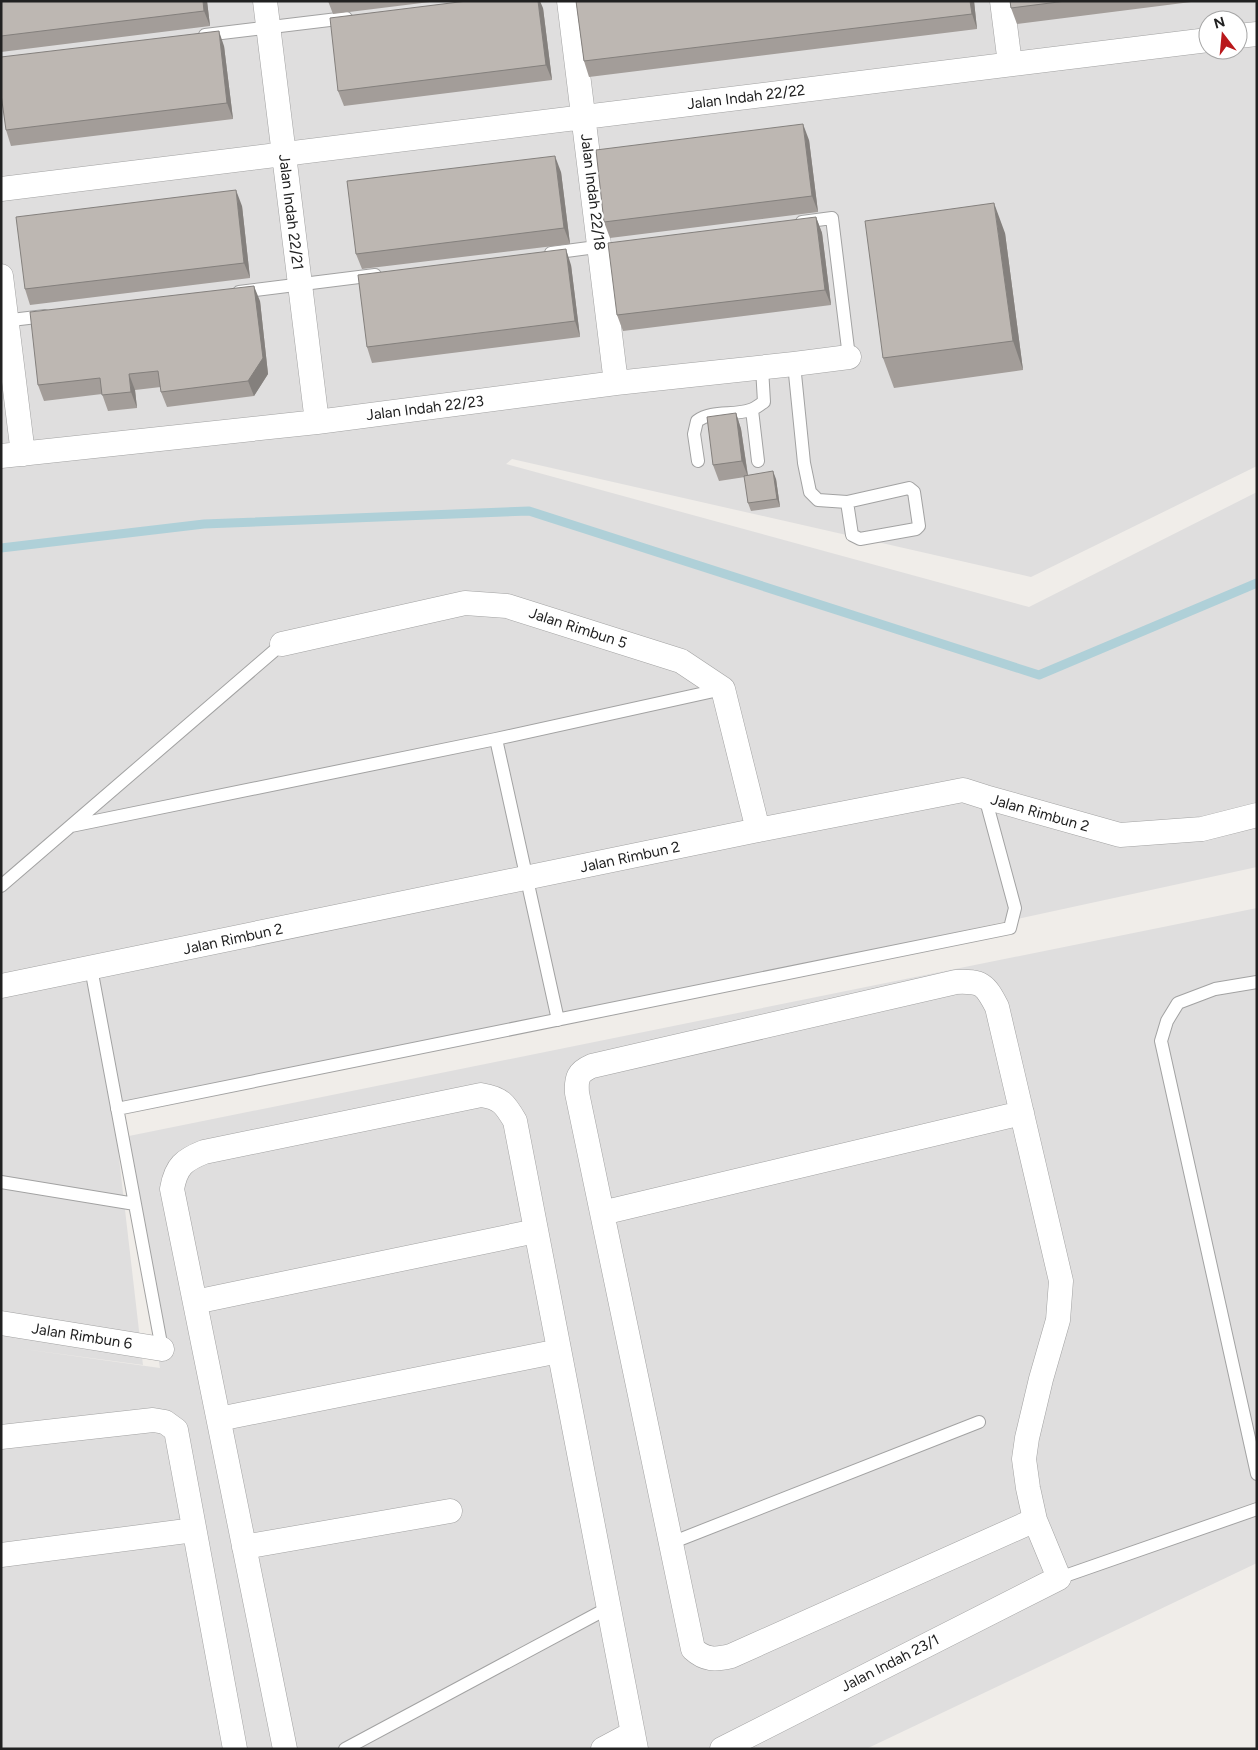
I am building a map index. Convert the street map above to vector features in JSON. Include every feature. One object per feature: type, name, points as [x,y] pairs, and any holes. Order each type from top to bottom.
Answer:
[{"type":"street","name":"Jalan Indah 22/21","points":[[265,1],[317,422]]},
{"type":"street","name":"Jalan Indah 22/18","points":[[569,1],[583,117],[609,246],[616,383]]},
{"type":"street","points":[[1002,1],[1010,64]]},
{"type":"street","name":"Jalan Indah 22/22","points":[[1,189],[1198,41]]},
{"type":"street","points":[[1,276],[12,455]]},
{"type":"street","name":"Jalan Indah 22/23","points":[[12,455],[317,422],[616,383],[849,357]]},
{"type":"street","name":"Jalan Rimbun 5","points":[[282,644],[464,603],[507,606],[681,661],[723,689]]},
{"type":"street","points":[[723,689],[758,830]]},
{"type":"street","name":"Jalan Rimbun 2","points":[[1,986],[758,830],[964,790],[1120,835],[1202,829],[1257,815]]},
{"type":"street","points":[[1035,1520],[730,1656],[715,1660],[701,1656],[693,1649],[577,1093],[577,1080],[584,1070],[592,1066],[947,984],[972,981],[988,989],[997,1007],[1061,1281],[1058,1320],[1041,1379],[1024,1459],[1035,1520],[1059,1578]]},
{"type":"street","points":[[285,1749],[172,1189],[174,1175],[187,1158],[214,1150],[481,1095],[495,1097],[505,1105],[515,1121],[634,1741],[603,1749]]},
{"type":"street","points":[[602,1213],[1022,1113]]},
{"type":"street","points":[[195,1302],[536,1231]]},
{"type":"street","name":"Jalan Rimbun 6","points":[[1,1323],[162,1349]]},
{"type":"street","points":[[219,1419],[559,1351]]},
{"type":"street","points":[[1,1437],[153,1420],[165,1422],[176,1430],[234,1748]]},
{"type":"street","points":[[244,1547],[450,1511]]},
{"type":"street","points":[[1,1555],[194,1530]]},
{"type":"street","name":"Jalan Indah 23/1","points":[[722,1749],[1059,1578]]},
{"type":"lane","points":[[189,37],[354,17]]},
{"type":"lane","points":[[793,223],[832,218],[849,357]]},
{"type":"lane","points":[[541,254],[609,246]]},
{"type":"lane","points":[[231,292],[387,273]]},
{"type":"lane","points":[[4,321],[56,314]]},
{"type":"lane","points":[[794,364],[804,463],[810,492],[818,500],[847,502],[909,488],[914,492],[919,526],[916,530],[860,539],[852,535],[847,502]]},
{"type":"lane","points":[[698,460],[694,434],[697,421],[704,416],[752,410],[764,402],[762,368]]},
{"type":"lane","points":[[752,410],[758,461]]},
{"type":"lane","points":[[1,886],[282,644]]},
{"type":"lane","points":[[71,826],[496,739],[723,689]]},
{"type":"lane","points":[[496,739],[558,1020]]},
{"type":"lane","points":[[117,1109],[1010,928],[1015,908],[985,797]]},
{"type":"lane","points":[[91,968],[162,1349]]},
{"type":"lane","points":[[1257,982],[1215,989],[1178,1003],[1167,1020],[1161,1041],[1257,1474]]},
{"type":"lane","points":[[1,1182],[135,1204]]},
{"type":"lane","points":[[671,1543],[978,1422]]},
{"type":"lane","points":[[1059,1578],[1257,1509]]},
{"type":"lane","points":[[345,1749],[608,1608]]},
{"type":"shaded area","points":[[1,1],[1257,1],[1257,466],[1031,577],[512,459],[506,464],[1029,607],[1257,492],[1257,867],[114,1115],[143,1365],[16,1348],[160,1368],[119,1138],[1257,908],[1257,1563],[866,1749],[1,1749]]},
{"type":"building","points":[[1,1],[203,1],[204,11],[1,36]]},
{"type":"building","points":[[467,1],[538,1],[546,65],[338,91],[330,18]]},
{"type":"building","points":[[576,1],[970,1],[972,14],[584,61]]},
{"type":"building","points":[[1010,1],[1066,1],[1011,8]]},
{"type":"building","points":[[219,31],[227,103],[6,130],[1,94],[1,57]]},
{"type":"building","points":[[803,124],[812,196],[604,222],[596,150]]},
{"type":"building","points":[[555,156],[564,228],[356,254],[347,181]]},
{"type":"building","points":[[236,190],[244,263],[25,289],[16,217]]},
{"type":"building","points":[[994,203],[1013,341],[883,358],[865,221]]},
{"type":"building","points":[[816,217],[825,290],[617,315],[608,243]]},
{"type":"building","points":[[566,249],[575,321],[367,347],[358,275]]},
{"type":"building","points":[[254,286],[263,358],[248,381],[161,392],[158,371],[129,374],[131,392],[102,395],[100,378],[38,385],[30,312]]},
{"type":"building","points":[[736,413],[742,461],[713,465],[707,417]]},
{"type":"building","points":[[773,471],[777,499],[748,503],[744,476]]},
{"type":"waterway","points":[[1,548],[204,524],[529,511],[1039,675],[1257,583]]}]
